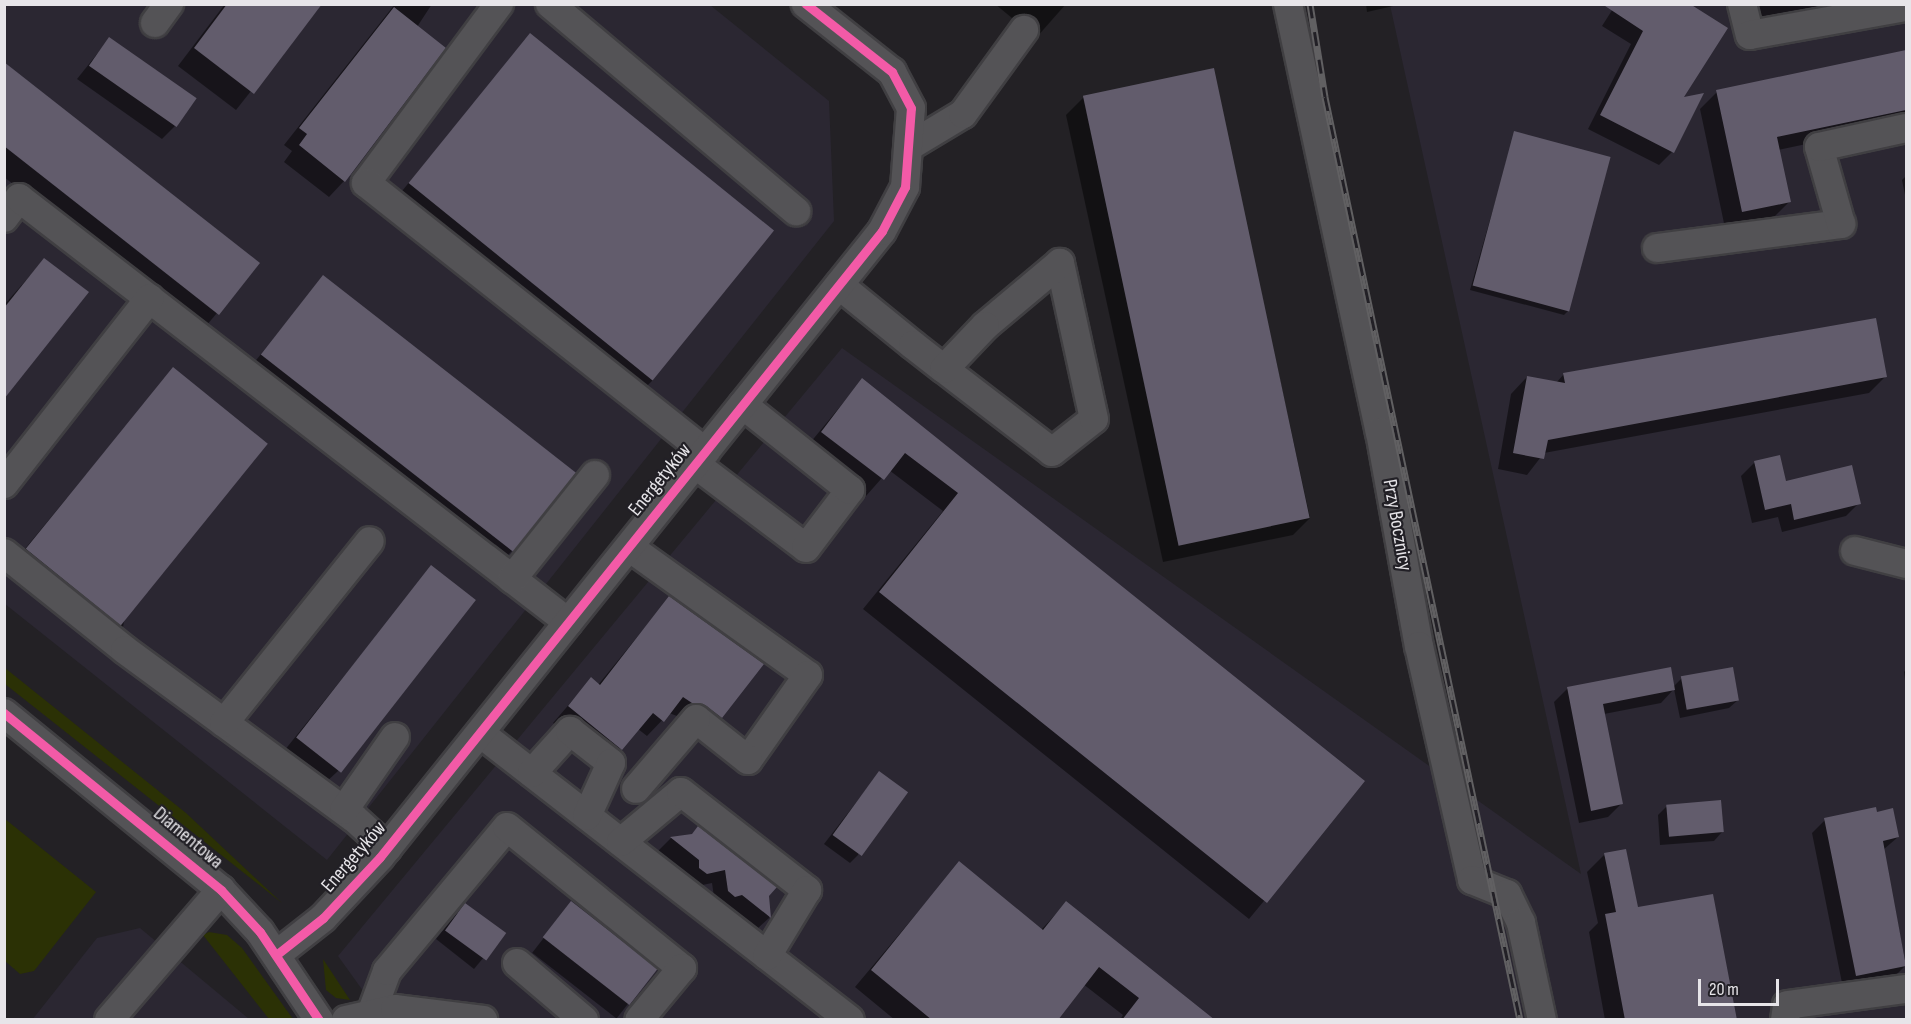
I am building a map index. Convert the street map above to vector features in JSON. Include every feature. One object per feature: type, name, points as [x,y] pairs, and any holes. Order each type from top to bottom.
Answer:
[{"type":"street","points":[[499,4],[366,183],[806,548],[850,490],[742,405]]},
{"type":"street","points":[[550,4],[796,211]]},
{"type":"street","name":"Energetyków","points":[[276,955],[323,918],[387,848],[882,231],[905,187],[911,108],[892,72],[806,4]]},
{"type":"street","name":"Przy Bocznicy","points":[[1288,4],[1380,432],[1419,646],[1472,880],[1508,894],[1521,924],[1542,1020]]},
{"type":"street","points":[[1742,4],[1750,35],[1906,7]]},
{"type":"street","points":[[908,147],[963,114],[1024,30]]},
{"type":"street","points":[[1657,248],[1841,224],[1819,147],[1906,128]]},
{"type":"street","points":[[4,218],[19,198],[568,622]]},
{"type":"street","points":[[839,285],[944,369],[1052,452],[1094,419],[1060,263],[985,326],[944,369]]},
{"type":"street","points":[[4,484],[150,298]]},
{"type":"street","points":[[512,579],[595,475]]},
{"type":"street","points":[[224,723],[370,541]]},
{"type":"street","points":[[628,547],[808,675],[748,760],[696,719],[636,789]]},
{"type":"street","points":[[1856,551],[1906,564]]},
{"type":"street","points":[[4,553],[125,650],[344,810],[387,848]]},
{"type":"street","name":"Diamentowa","points":[[4,713],[221,890],[276,955],[319,1020]]},
{"type":"street","points":[[532,772],[570,731],[611,763],[587,816]]},
{"type":"street","points":[[480,733],[850,1020]]},
{"type":"street","points":[[344,810],[395,737]]},
{"type":"street","points":[[621,842],[681,792],[807,890],[767,956]]},
{"type":"street","points":[[358,1017],[387,971],[507,827],[682,968],[639,1020]]},
{"type":"street","points":[[109,1020],[221,890]]},
{"type":"street","points":[[517,963],[584,1020]]},
{"type":"street","points":[[1785,1020],[1787,1005],[1906,989]]},
{"type":"street","points":[[358,1017],[395,1009],[483,1020]]},
{"type":"shaded area","points":[[4,5],[710,5],[829,101],[834,221],[327,860],[5,604]]},
{"type":"shaded area","points":[[1390,5],[1906,5],[1906,1019],[384,1020],[338,956],[842,348],[1581,874]]},
{"type":"shaded area","points":[[140,928],[249,1019],[32,1020],[97,938]]},
{"type":"green space","points":[[5,668],[186,813],[282,903],[5,684]]},
{"type":"green space","points":[[5,819],[96,892],[34,971],[20,974],[5,961]]},
{"type":"green space","points":[[209,932],[227,935],[242,948],[293,1019],[269,1019],[203,935]]},
{"type":"green space","points":[[323,959],[350,1000],[336,998],[326,990]]},
{"type":"building","points":[[227,4],[322,4],[254,94],[194,48]]},
{"type":"building","points":[[1602,4],[1690,4],[1728,28],[1684,97],[1704,93],[1674,153],[1600,115],[1643,31]]},
{"type":"building","points":[[394,7],[446,48],[345,182],[299,145],[307,134],[299,128]]},
{"type":"building","points":[[530,33],[774,231],[653,381],[409,183]]},
{"type":"building","points":[[109,37],[197,98],[177,127],[89,66]]},
{"type":"building","points":[[1906,50],[1906,110],[1777,137],[1791,202],[1742,212],[1716,90]]},
{"type":"building","points":[[4,62],[260,263],[219,315],[4,146]]},
{"type":"building","points":[[1214,68],[1310,518],[1179,546],[1083,96]]},
{"type":"building","points":[[1514,131],[1611,157],[1569,311],[1473,286]]},
{"type":"building","points":[[44,258],[89,292],[4,399],[4,308]]},
{"type":"building","points":[[323,275],[576,473],[514,552],[261,355]]},
{"type":"building","points":[[1876,318],[1887,377],[1548,440],[1544,459],[1513,453],[1527,376],[1565,383],[1563,373]]},
{"type":"building","points":[[173,367],[268,444],[121,626],[26,549]]},
{"type":"building","points":[[862,378],[1365,781],[1267,903],[879,592],[958,493],[905,453],[884,480],[821,432]]},
{"type":"building","points":[[1780,455],[1786,481],[1852,465],[1861,504],[1794,520],[1791,504],[1765,510],[1754,461]]},
{"type":"building","points":[[431,565],[476,600],[341,773],[296,738]]},
{"type":"building","points":[[669,596],[764,664],[722,718],[706,706],[692,703],[683,697],[664,722],[653,713],[622,750],[568,706],[591,677],[600,685]]},
{"type":"building","points":[[1671,667],[1675,690],[1603,704],[1623,804],[1591,811],[1567,687]]},
{"type":"building","points":[[1733,667],[1739,700],[1687,710],[1681,676]]},
{"type":"building","points":[[879,771],[908,792],[862,856],[833,835]]},
{"type":"building","points":[[1721,800],[1724,832],[1669,837],[1666,805]]},
{"type":"building","points":[[1876,807],[1877,812],[1893,808],[1899,837],[1883,841],[1906,966],[1856,976],[1824,818]]},
{"type":"building","points":[[698,826],[777,887],[769,896],[771,918],[742,895],[735,897],[728,891],[725,870],[707,874],[699,868],[699,860],[670,837],[692,834]]},
{"type":"building","points":[[1626,849],[1638,907],[1713,894],[1737,1020],[1625,1020],[1605,914],[1616,912],[1604,853]]},
{"type":"building","points":[[959,861],[1043,930],[1066,901],[1215,1020],[1122,1020],[1139,998],[1099,967],[1058,1020],[932,1020],[871,970]]},
{"type":"building","points":[[571,901],[658,969],[629,1005],[543,937]]},
{"type":"building","points":[[465,903],[506,933],[486,960],[445,931]]},
{"type":"railway","points":[[1310,4],[1325,97],[1520,1020]]},
{"type":"cycle path","points":[[276,955],[323,918],[380,857],[882,231],[905,187],[911,108],[892,72],[806,4]]},
{"type":"cycle path","points":[[4,713],[221,890],[260,932],[319,1020]]}]
